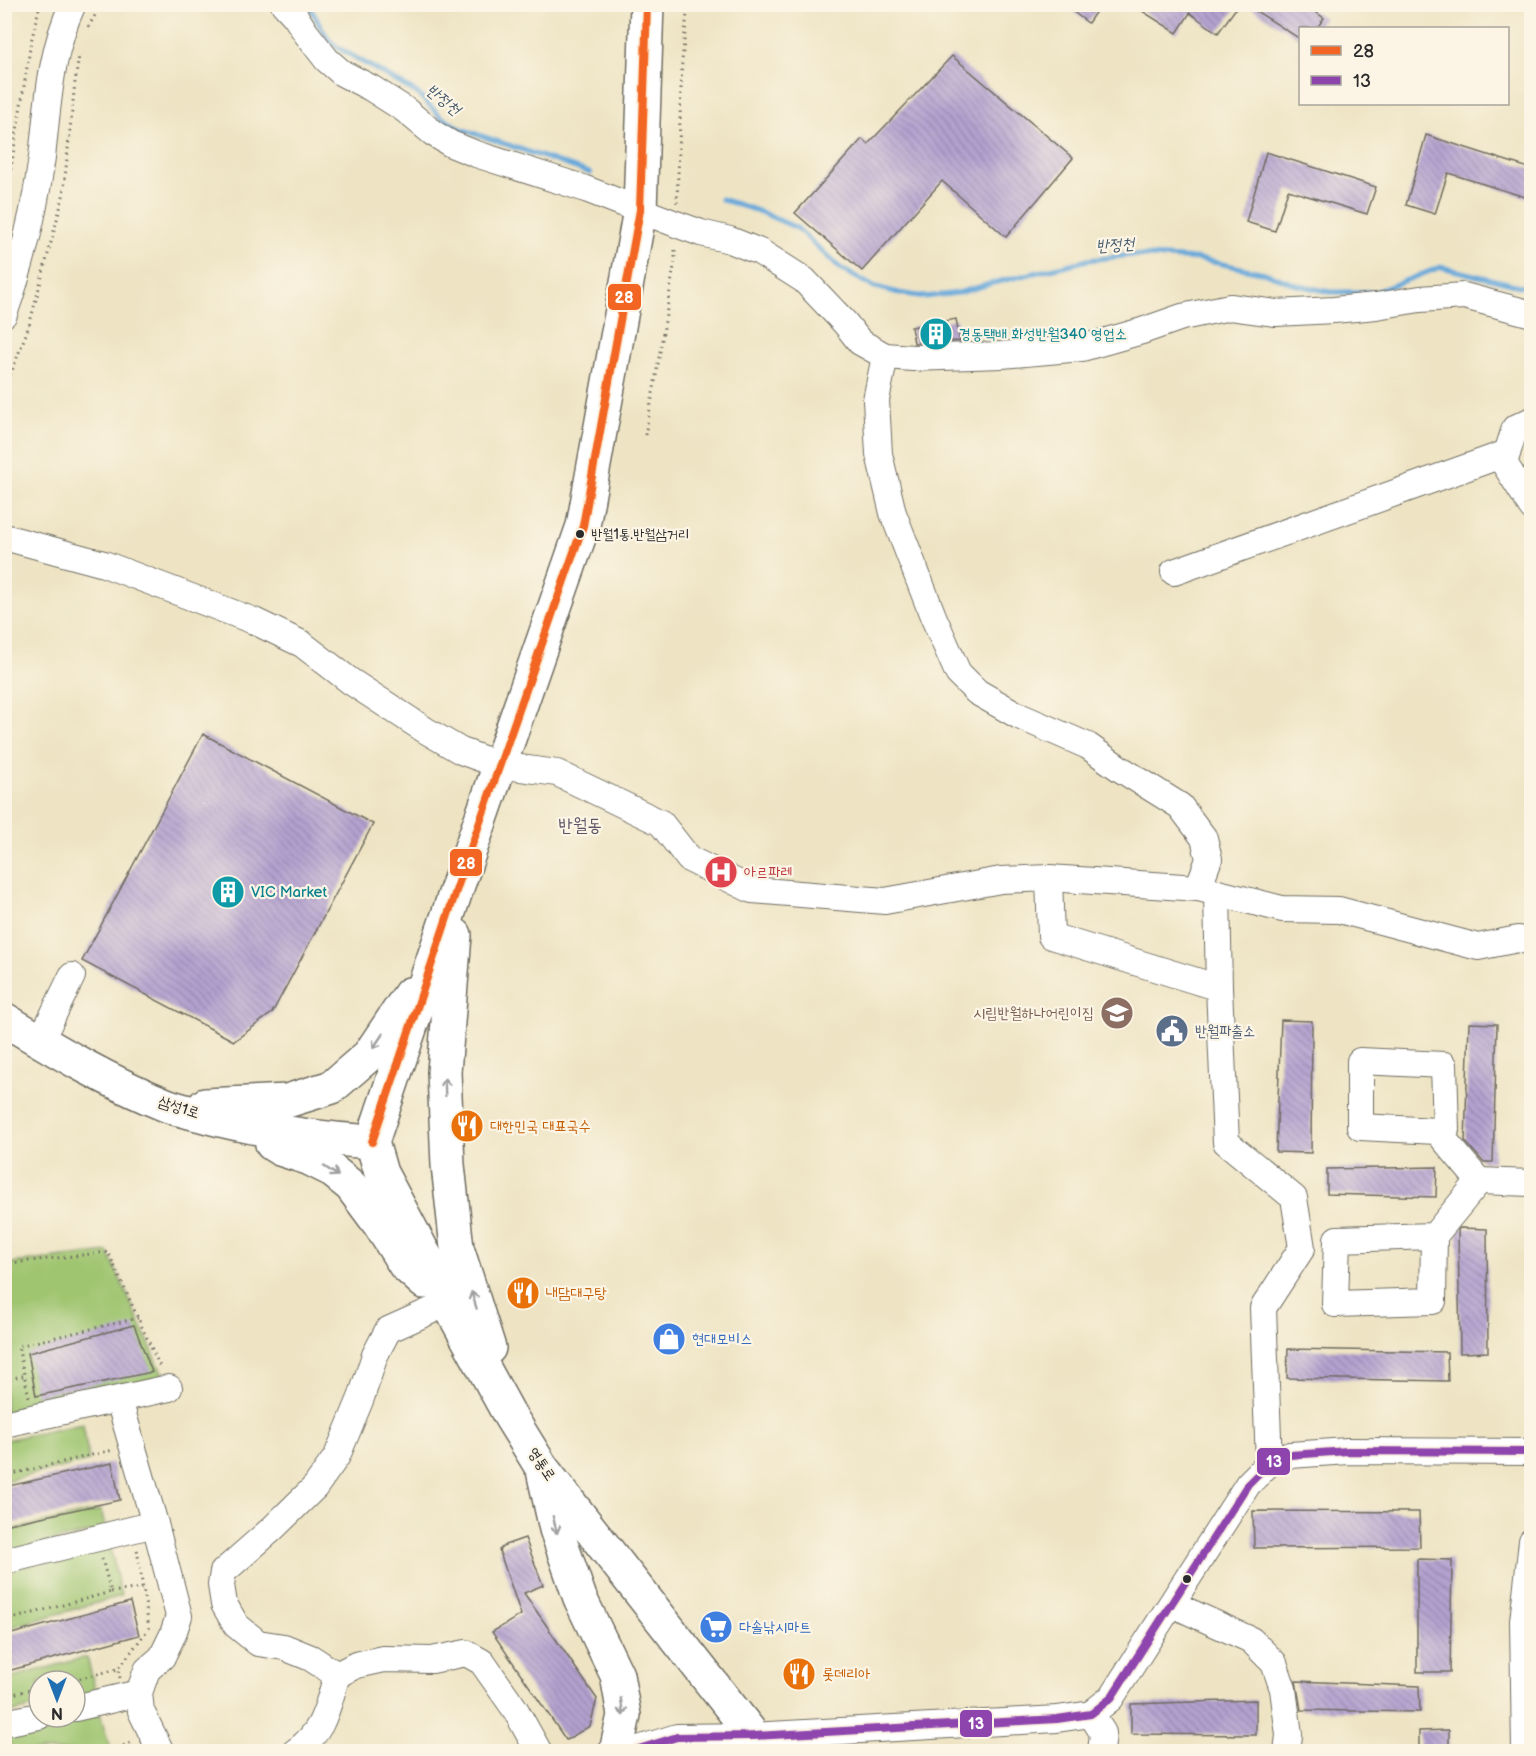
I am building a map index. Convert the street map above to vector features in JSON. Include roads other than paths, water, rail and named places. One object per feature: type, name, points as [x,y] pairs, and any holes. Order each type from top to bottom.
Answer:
[{"type":"main road","points":[[372,1142],[458,885],[583,526],[640,210],[648,4]]},
{"type":"main road","points":[[458,885],[444,1072],[448,1165],[457,1248],[510,1416]]},
{"type":"main road","points":[[168,1106],[287,1101],[332,1087],[369,1055],[434,958]]},
{"type":"main road","name":"삼성1로","points":[[4,1019],[109,1079],[168,1106],[242,1126],[307,1137],[372,1142]]},
{"type":"main road","points":[[242,1126],[280,1149],[308,1158],[330,1169],[351,1186],[380,1225],[405,1265],[448,1303]]},
{"type":"main road","name":"영통로","points":[[372,1142],[381,1173],[448,1303],[510,1416],[542,1468],[759,1746]]},
{"type":"main road","points":[[542,1468],[556,1529],[580,1598],[617,1675],[624,1715],[616,1752]]},
{"type":"street","points":[[4,314],[11,297],[30,225],[49,90],[62,30],[73,4]]},
{"type":"street","points":[[284,4],[327,60],[342,72],[404,109],[433,133],[451,144],[583,188],[701,233],[730,240],[760,252],[804,280],[860,342],[885,356],[957,357],[1082,348],[1182,317],[1230,307],[1276,313],[1322,311],[1376,306],[1420,298],[1464,296],[1532,314]]},
{"type":"street","points":[[885,356],[876,400],[879,454],[893,513],[958,673],[978,692],[1019,716],[1088,746],[1180,806],[1204,838],[1209,859],[1208,891],[1219,988],[1226,1142],[1294,1198],[1302,1248],[1263,1308],[1269,1463]]},
{"type":"street","points":[[1532,420],[1515,428],[1504,463],[1532,507]]},
{"type":"street","points":[[1174,572],[1507,453]]},
{"type":"street","points":[[4,537],[104,564],[254,621],[302,644],[360,687],[461,751],[500,765],[557,773],[661,823],[690,859],[752,890],[885,901],[1001,880],[1049,878],[1208,891],[1282,909],[1339,910],[1478,947],[1518,939],[1532,942]]},
{"type":"street","points":[[1049,878],[1051,936],[1219,988]]},
{"type":"street","points":[[40,1041],[72,976]]},
{"type":"street","points":[[1437,1131],[1479,1181],[1531,1183],[1532,1202]]},
{"type":"street","points":[[1434,1236],[1337,1239],[1335,1304],[1433,1301],[1434,1236],[1479,1181]]},
{"type":"street","points":[[337,1675],[311,1658],[284,1647],[258,1643],[236,1625],[224,1604],[221,1585],[223,1572],[315,1487],[337,1456],[361,1398],[375,1355],[388,1330],[448,1303]]},
{"type":"street","points":[[4,1424],[119,1400],[166,1383]]},
{"type":"street","points":[[87,1705],[132,1695],[147,1670],[162,1657],[179,1616],[144,1527],[119,1400]]},
{"type":"street","points":[[629,1752],[677,1737],[759,1746],[1057,1719],[1098,1733],[1111,1698],[1248,1484],[1269,1463],[1290,1455],[1348,1451],[1532,1452]]},
{"type":"street","points":[[4,1561],[144,1527]]},
{"type":"street","points":[[1527,1738],[1523,1621],[1532,1541]]},
{"type":"street","points":[[1172,1604],[1251,1640],[1274,1663],[1283,1689],[1289,1735],[1287,1752]]},
{"type":"street","points":[[295,1752],[307,1743],[323,1722],[337,1675],[356,1665],[383,1659],[432,1660],[466,1653],[482,1662],[515,1708],[539,1752]]},
{"type":"street","points":[[132,1695],[149,1731],[149,1747]]},
{"type":"street","points":[[4,1723],[27,1718]]},
{"type":"waterway","name":"반정천","points":[[308,4],[328,39],[337,47],[417,93],[441,117],[459,128],[590,173]]},
{"type":"waterway","name":"반정천","points":[[721,199],[758,211],[797,228],[840,268],[872,286],[925,297],[958,293],[1088,260],[1132,255],[1199,259],[1265,273],[1297,285],[1330,292],[1375,292],[1441,267],[1532,289]]},
{"type":"place","name":"경동택배 화성반월340 영업소","points":[[936,334]]},
{"type":"place","name":"반월1통.반월삼거리","points":[[580,534]]},
{"type":"place","name":"아르파레","points":[[721,872]]},
{"type":"place","name":"VIC Market","points":[[228,892]]},
{"type":"place","name":"시립반월하나어린이집","points":[[1117,1013]]},
{"type":"place","name":"반월파출소","points":[[1172,1031]]},
{"type":"place","name":"대한민국 대표국수","points":[[467,1126]]},
{"type":"place","name":"내담대구탕","points":[[523,1293]]},
{"type":"place","name":"현대모비스","points":[[669,1339]]},
{"type":"place","name":"다솔낚시마트","points":[[716,1627]]},
{"type":"place","name":"롯데리아","points":[[799,1674]]},
{"type":"district","name":"반월동","points":[[580,825]]}]
